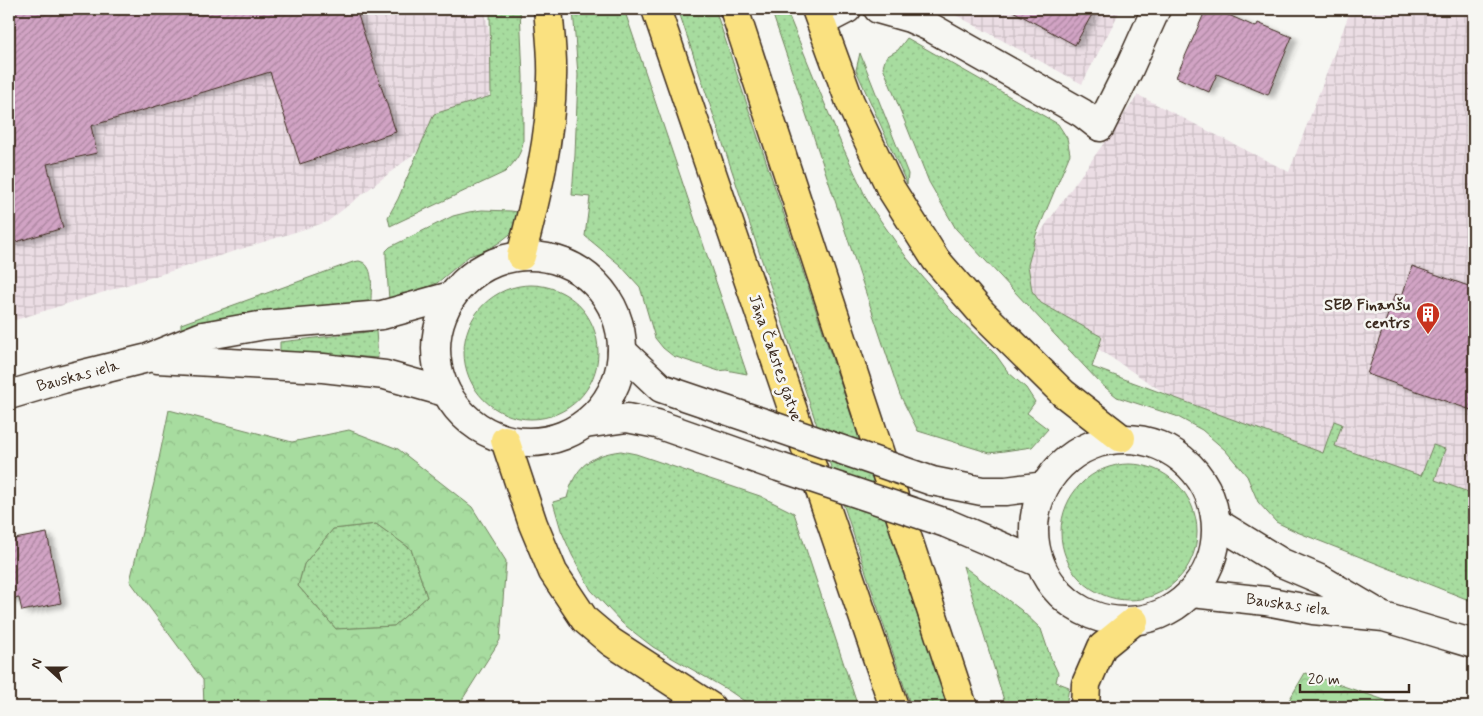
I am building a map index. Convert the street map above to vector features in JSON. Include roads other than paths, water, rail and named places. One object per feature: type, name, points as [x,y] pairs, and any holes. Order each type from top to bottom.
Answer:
[{"type":"highway","points":[[521,256],[536,198],[548,130],[552,49],[548,9]]},
{"type":"highway","name":"Jāņa Čakstes gatve","points":[[656,9],[894,707]]},
{"type":"highway","points":[[734,9],[963,707]]},
{"type":"highway","points":[[819,15],[850,102],[891,189],[936,260],[982,313],[1063,393],[1121,438]]},
{"type":"highway","points":[[505,440],[533,524],[552,572],[585,620],[611,642],[710,707]]},
{"type":"highway","points":[[1085,707],[1086,684],[1102,647],[1134,621]]},
{"type":"main road","points":[[819,15],[847,9]]},
{"type":"main road","points":[[878,9],[910,18],[930,28],[1082,113],[1100,127],[1156,9]]},
{"type":"main road","points":[[521,256],[544,257],[565,263],[590,279],[601,290],[613,308],[620,329],[622,352],[618,379],[605,404],[585,424],[561,438],[533,443],[505,440],[481,430],[460,414],[445,392],[437,368],[435,344],[440,319],[451,296],[470,276],[494,262],[521,256]]},
{"type":"main road","points":[[148,358],[203,336],[265,325],[382,315],[451,296]]},
{"type":"main road","points":[[622,352],[661,388],[932,481],[982,491],[1006,491],[1045,486]]},
{"type":"main road","points":[[148,358],[323,368],[386,375],[445,392]]},
{"type":"main road","name":"Bauskas iela","points":[[9,395],[63,379],[148,358]]},
{"type":"main road","points":[[585,424],[627,418],[657,424],[946,523],[1040,563]]},
{"type":"main road","points":[[1121,438],[1141,439],[1160,445],[1178,454],[1193,468],[1205,484],[1213,503],[1217,523],[1215,548],[1206,572],[1192,593],[1175,607],[1155,616],[1134,621],[1110,620],[1087,613],[1068,601],[1051,584],[1040,563],[1034,537],[1035,510],[1045,486],[1064,461],[1090,444],[1121,438]]},
{"type":"main road","name":"Bauskas iela","points":[[1217,523],[1282,562],[1322,580],[1384,617]]},
{"type":"main road","name":"Bauskas iela","points":[[1192,593],[1266,601],[1314,610],[1384,617],[1474,644]]},
{"type":"place","name":"SEB Finanšu centrs","points":[[1428,335]]}]
